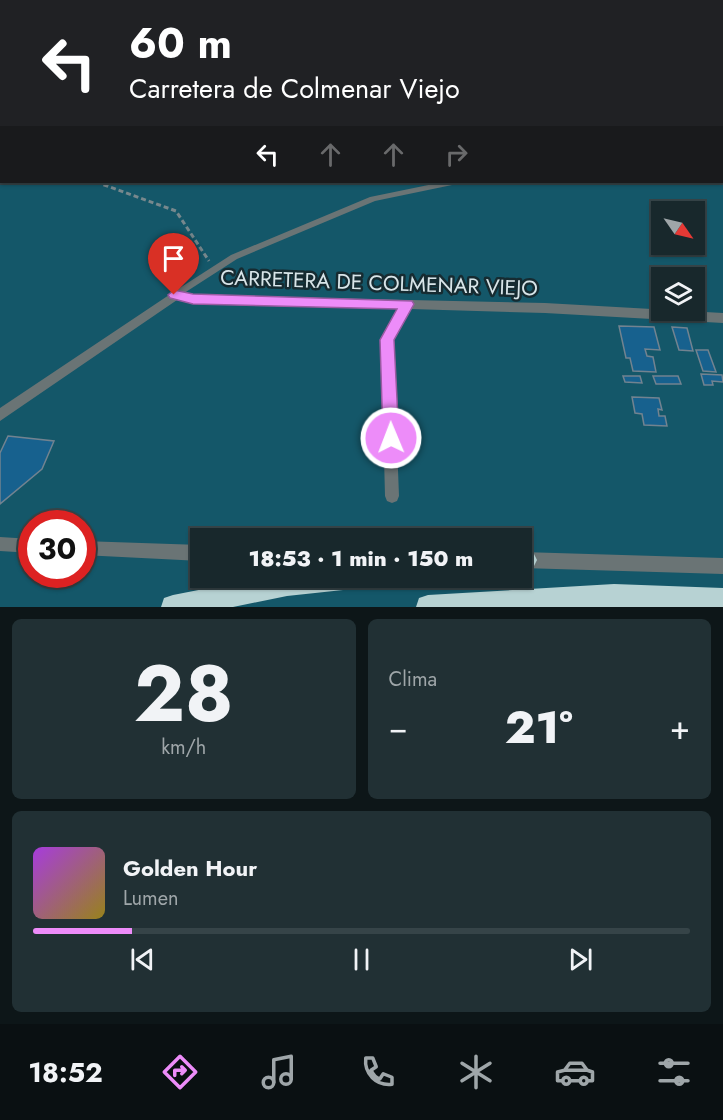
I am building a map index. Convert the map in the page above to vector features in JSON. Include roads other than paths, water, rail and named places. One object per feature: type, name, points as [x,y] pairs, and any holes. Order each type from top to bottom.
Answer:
[{"type":"highway","points":[[173,607],[258,588]]},
{"type":"highway","points":[[428,607],[614,596],[723,600]]},
{"type":"street","name":"CARRETERA DE COLMENAR VIEJO","points":[[174,295],[193,299],[545,308],[723,318]]},
{"type":"street","points":[[0,415],[174,295]]},
{"type":"street","points":[[392,496],[387,340],[394,324],[408,304]]},
{"type":"street","points":[[0,544],[18,545]]},
{"type":"street","points":[[96,549],[190,553]]},
{"type":"street","points":[[532,560],[723,566]]},
{"type":"lane","points":[[174,295],[234,257],[373,199],[447,183]]}]
